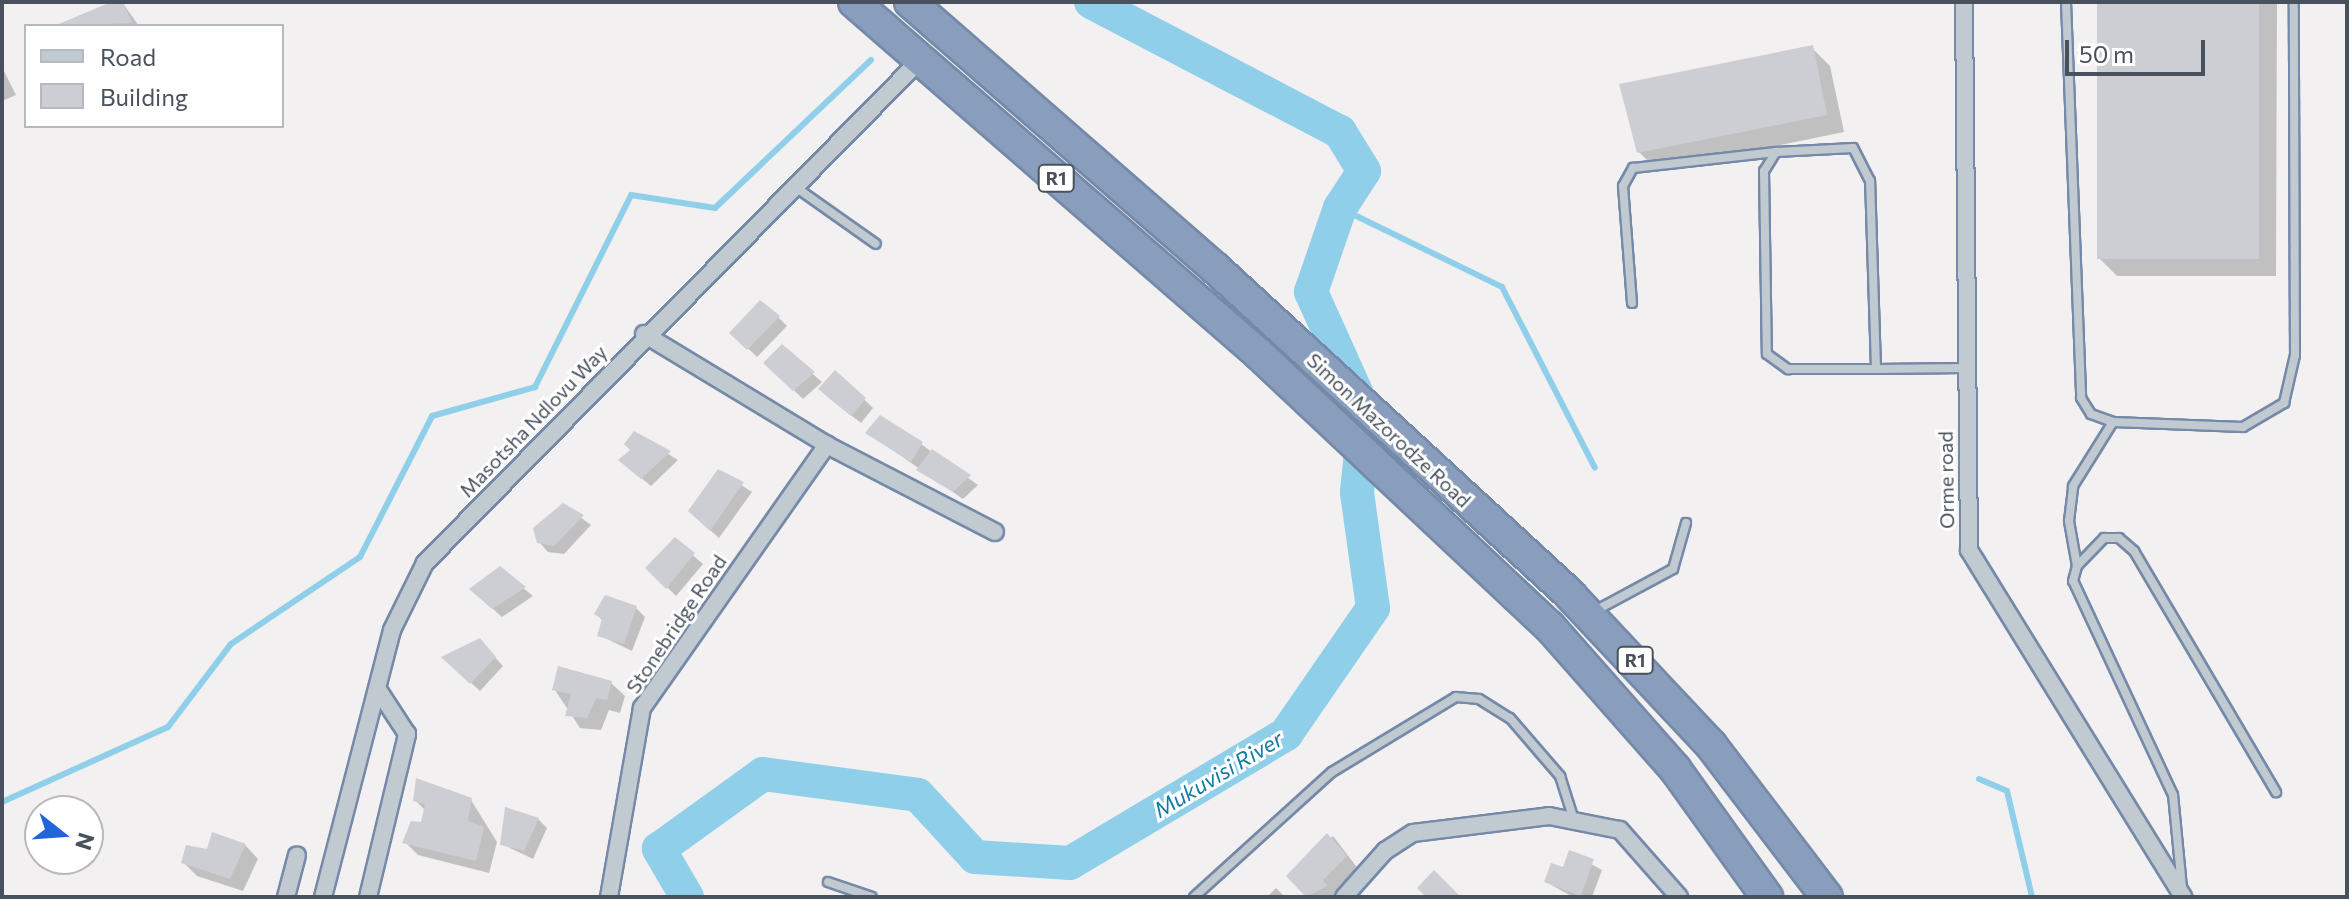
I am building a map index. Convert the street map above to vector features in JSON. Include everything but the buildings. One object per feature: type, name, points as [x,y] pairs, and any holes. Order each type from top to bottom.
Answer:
[{"type":"highway","name":"Simon Mazorodze Road","points":[[854,2],[1259,354],[1388,479],[1549,626],[1675,769],[1767,897]]},
{"type":"highway","name":"Simon Mazorodze Road","points":[[910,2],[1277,326],[1588,614],[1711,745],[1827,897]]},
{"type":"street","name":"Orme road","points":[[1964,2],[1965,517],[1980,577],[2183,897]]},
{"type":"street","name":"Masotsha Ndlovu Way","points":[[323,897],[399,606],[425,563],[644,334],[920,60]]},
{"type":"street","points":[[644,334],[827,445],[995,532]]},
{"type":"street","name":"Stonebridge Road","points":[[609,897],[642,708],[827,445]]},
{"type":"street","points":[[368,897],[407,734],[379,691]]},
{"type":"street","points":[[1344,897],[1385,851],[1413,833],[1573,817],[1636,842],[1679,897]]},
{"type":"street","points":[[286,897],[297,855]]},
{"type":"lane","points":[[2066,2],[2076,372],[2091,414],[2113,422],[2243,427],[2284,403],[2295,355],[2294,2]]},
{"type":"lane","points":[[1632,303],[1623,186],[1633,168],[1776,152],[1853,148],[1870,181],[1876,369]]},
{"type":"lane","points":[[1776,152],[1764,171],[1767,354],[1788,369],[1965,368]]},
{"type":"lane","points":[[793,185],[876,244]]},
{"type":"lane","points":[[2113,422],[2073,486],[2078,600],[2173,795],[2183,897]]},
{"type":"lane","points":[[1588,614],[1673,569],[1686,523]]},
{"type":"lane","points":[[2077,566],[2104,538],[2119,538],[2134,551],[2276,792]]},
{"type":"lane","points":[[1194,897],[1332,772],[1456,697],[1479,699],[1510,718],[1560,776],[1573,817]]},
{"type":"lane","points":[[828,882],[872,897]]},
{"type":"waterway","name":"Mukuvisi River","points":[[687,897],[659,849],[763,774],[918,795],[975,857],[1070,863],[1286,734],[1373,608],[1357,492],[1365,412],[1311,292],[1340,208],[1364,171],[1340,132],[1091,2]]},
{"type":"waterway","points":[[2,802],[168,727],[231,644],[360,557],[432,416],[535,387],[631,195],[715,208],[871,60]]},
{"type":"waterway","points":[[1340,208],[1502,287],[1595,468]]},
{"type":"waterway","points":[[1979,779],[2007,791],[2032,897]]}]
